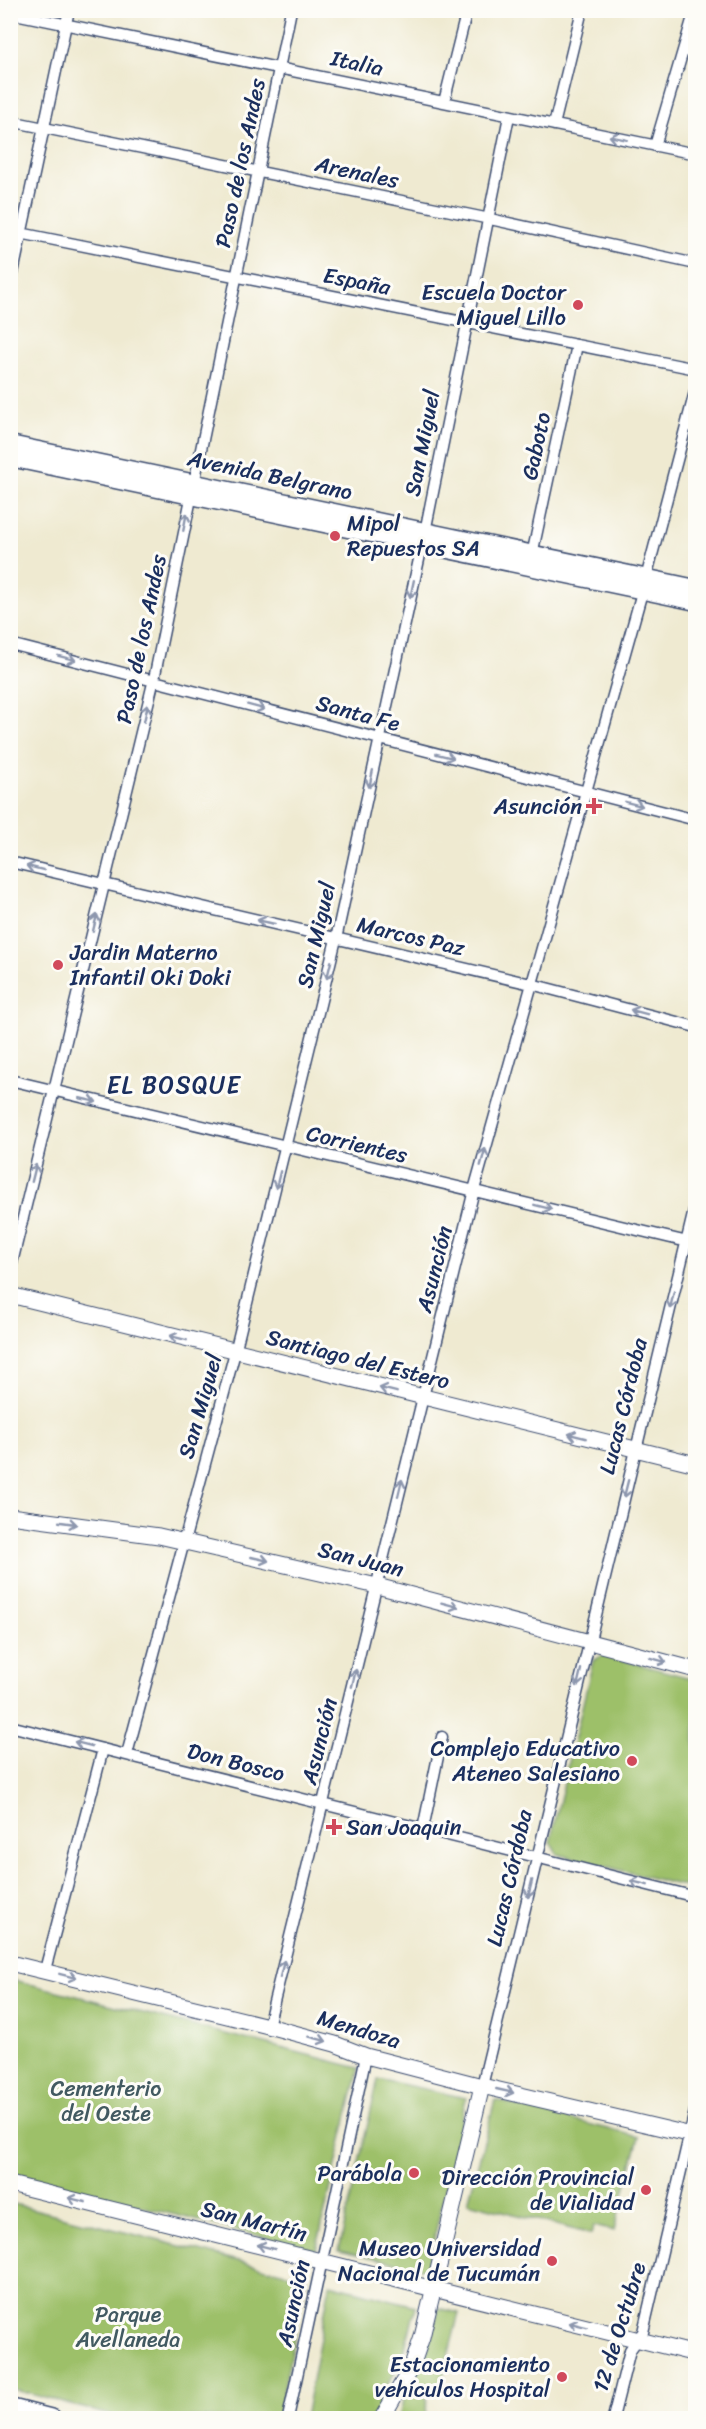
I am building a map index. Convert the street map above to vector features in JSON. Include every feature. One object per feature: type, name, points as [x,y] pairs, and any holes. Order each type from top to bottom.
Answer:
[{"type":"main road","name":"Avenida Belgrano","points":[[10,444],[192,488],[423,538],[644,584],[696,588]]},
{"type":"main road","name":"Avenida Belgrano","points":[[10,458],[192,488]]},
{"type":"main road","name":"Avenida Belgrano","points":[[423,538],[532,555],[644,584],[696,602]]},
{"type":"main road","points":[[10,2407],[53,2418]]},
{"type":"street","points":[[10,287],[16,232],[45,128],[69,10]]},
{"type":"street","name":"Paso de los Andes","points":[[10,1271],[154,679],[291,10]]},
{"type":"street","points":[[444,102],[467,10]]},
{"type":"street","points":[[554,125],[582,10]]},
{"type":"street","points":[[655,146],[695,10]]},
{"type":"street","name":"Italia","points":[[10,13],[696,154]]},
{"type":"street","name":"San Miguel","points":[[127,1754],[235,1352],[336,939],[423,538],[466,323],[490,219],[509,116]]},
{"type":"street","name":"Arenales","points":[[10,121],[490,219],[696,264]]},
{"type":"street","name":"España","points":[[16,232],[696,369]]},
{"type":"street","name":"Gaboto","points":[[532,555],[577,345]]},
{"type":"street","name":"Asunción","points":[[268,2026],[474,1190],[644,584],[696,388]]},
{"type":"street","name":"Santa Fe","points":[[10,644],[154,679],[380,740],[696,820]]},
{"type":"street","name":"Marcos Paz","points":[[10,862],[531,984],[696,1027]]},
{"type":"street","name":"Corrientes","points":[[10,1080],[691,1243]]},
{"type":"street","name":"Lucas Córdoba","points":[[382,2418],[416,2356],[434,2289],[588,1641],[691,1243],[696,1202]]},
{"type":"street","name":"Santiago del Estero","points":[[10,1295],[696,1464]]},
{"type":"street","name":"San Juan","points":[[10,1516],[183,1541],[377,1586],[696,1670]]},
{"type":"street","name":"Don Bosco","points":[[10,1726],[696,1898]]},
{"type":"street","points":[[423,1829],[442,1737]]},
{"type":"street","points":[[45,1970],[103,1749]]},
{"type":"street","name":"Mendoza","points":[[10,1963],[268,2026],[336,2044],[366,2056],[482,2086],[692,2135]]},
{"type":"street","name":"Asunción","points":[[288,2418],[366,2056]]},
{"type":"street","name":"12 de Octubre","points":[[613,2418],[630,2350],[643,2332],[692,2135],[696,2107]]},
{"type":"street","name":"San Martín","points":[[10,2184],[696,2354]]},
{"type":"green space","name":"Complejo Educativo Ateneo Salesiano","points":[[603,1655],[695,1679],[695,1889],[557,1854],[550,1842],[593,1661]]},
{"type":"green space","name":"Cementerio del Oeste","points":[[10,1979],[359,2068],[316,2250],[11,2174]]},
{"type":"green space","points":[[378,2079],[466,2098],[427,2270],[339,2250]]},
{"type":"green space","points":[[495,2100],[639,2137],[614,2231],[594,2226],[591,2234],[468,2202]]},
{"type":"green space","name":"Parque Avellaneda","points":[[10,2203],[306,2278],[278,2418],[121,2418],[11,2389]]},
{"type":"green space","points":[[330,2284],[416,2306],[402,2360],[388,2384],[375,2418],[305,2418]]},
{"type":"green space","points":[[439,2308],[459,2313],[440,2388],[427,2388],[426,2418],[399,2418],[405,2390],[427,2352]]},
{"type":"place","name":"Escuela Doctor Miguel Lillo","points":[[578,305]]},
{"type":"place","name":"Mipol Repuestos SA","points":[[335,536]]},
{"type":"place","name":"Asunción","points":[[594,806]]},
{"type":"place","name":"Jardin Materno Infantil Oki Doki","points":[[58,965]]},
{"type":"place","name":"Complejo Educativo Ateneo Salesiano","points":[[632,1761]]},
{"type":"place","name":"San Joaquin","points":[[334,1827]]},
{"type":"place","name":"Parábola","points":[[414,2173]]},
{"type":"place","name":"Dirección Provincial de Vialidad","points":[[646,2190]]},
{"type":"place","name":"Museo Universidad Nacional de Tucumán","points":[[552,2261]]},
{"type":"place","name":"Estacionamiento vehículos Hospital","points":[[562,2377]]},
{"type":"district","name":"EL BOSQUE","points":[[174,1085]]}]
